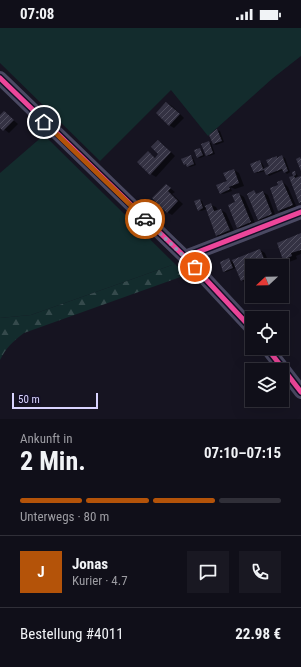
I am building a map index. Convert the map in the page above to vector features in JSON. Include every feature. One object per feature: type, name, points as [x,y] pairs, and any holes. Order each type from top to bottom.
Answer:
[{"type":"street","points":[[0,78],[185,257],[245,321]]},
{"type":"street","points":[[185,257],[301,212]]},
{"type":"street","points":[[272,355],[301,392]]},
{"type":"green space","points":[[0,28],[301,28],[301,56],[273,78],[208,136],[171,90],[100,161],[0,63]]},
{"type":"green space","points":[[44,135],[175,264],[31,315],[0,318],[0,173]]},
{"type":"green space","points":[[175,264],[186,275],[24,333],[10,345],[0,360],[0,318],[31,315]]},
{"type":"building","points":[[166,102],[180,114],[169,126],[156,113]]},
{"type":"building","points":[[4,111],[14,120],[3,131],[0,128],[0,115]]},
{"type":"building","points":[[217,129],[222,141],[213,144],[209,135]]},
{"type":"building","points":[[158,140],[171,152],[150,175],[137,162],[148,151],[155,158],[158,154],[151,147]]},
{"type":"building","points":[[209,141],[213,153],[206,156],[201,144]]},
{"type":"building","points":[[200,148],[203,155],[197,158],[194,150]]},
{"type":"building","points":[[191,155],[194,164],[187,167],[181,159]]},
{"type":"building","points":[[282,155],[288,171],[284,173],[282,169],[266,175],[264,170],[254,173],[250,164],[260,160],[263,169],[269,166],[266,160],[277,156],[277,158]]},
{"type":"building","points":[[300,157],[301,159],[301,171],[296,159]]},
{"type":"building","points":[[234,169],[239,183],[229,187],[230,189],[220,194],[216,185],[227,181],[223,173]]},
{"type":"building","points":[[295,171],[295,178],[301,176],[301,202],[299,203],[289,177],[293,176],[292,172]]},
{"type":"building","points":[[282,180],[293,205],[278,211],[270,188],[278,185],[277,182]]},
{"type":"building","points":[[166,184],[171,188],[168,191],[178,201],[167,213],[152,198]]},
{"type":"building","points":[[254,190],[256,194],[263,191],[272,214],[258,220],[247,194]]},
{"type":"building","points":[[239,193],[251,222],[237,228],[228,205],[235,202],[232,195]]},
{"type":"building","points":[[200,199],[203,208],[198,211],[194,201]]},
{"type":"building","points":[[211,203],[214,211],[221,209],[230,230],[216,236],[205,206]]},
{"type":"building","points":[[301,233],[301,250],[291,253],[292,256],[285,259],[283,259],[277,243]]},
{"type":"building","points":[[260,249],[264,259],[245,259],[245,279],[241,281],[232,260]]},
{"type":"building","points":[[229,258],[233,268],[223,272],[220,262]]},
{"type":"cycle path","points":[[0,78],[185,257],[245,321]]},
{"type":"cycle path","points":[[185,257],[301,212]]},
{"type":"cycle path","points":[[272,355],[301,392]]},
{"type":"way so far","points":[[145,219],[195,267]]},
{"type":"route","points":[[44,122],[145,219]]}]
